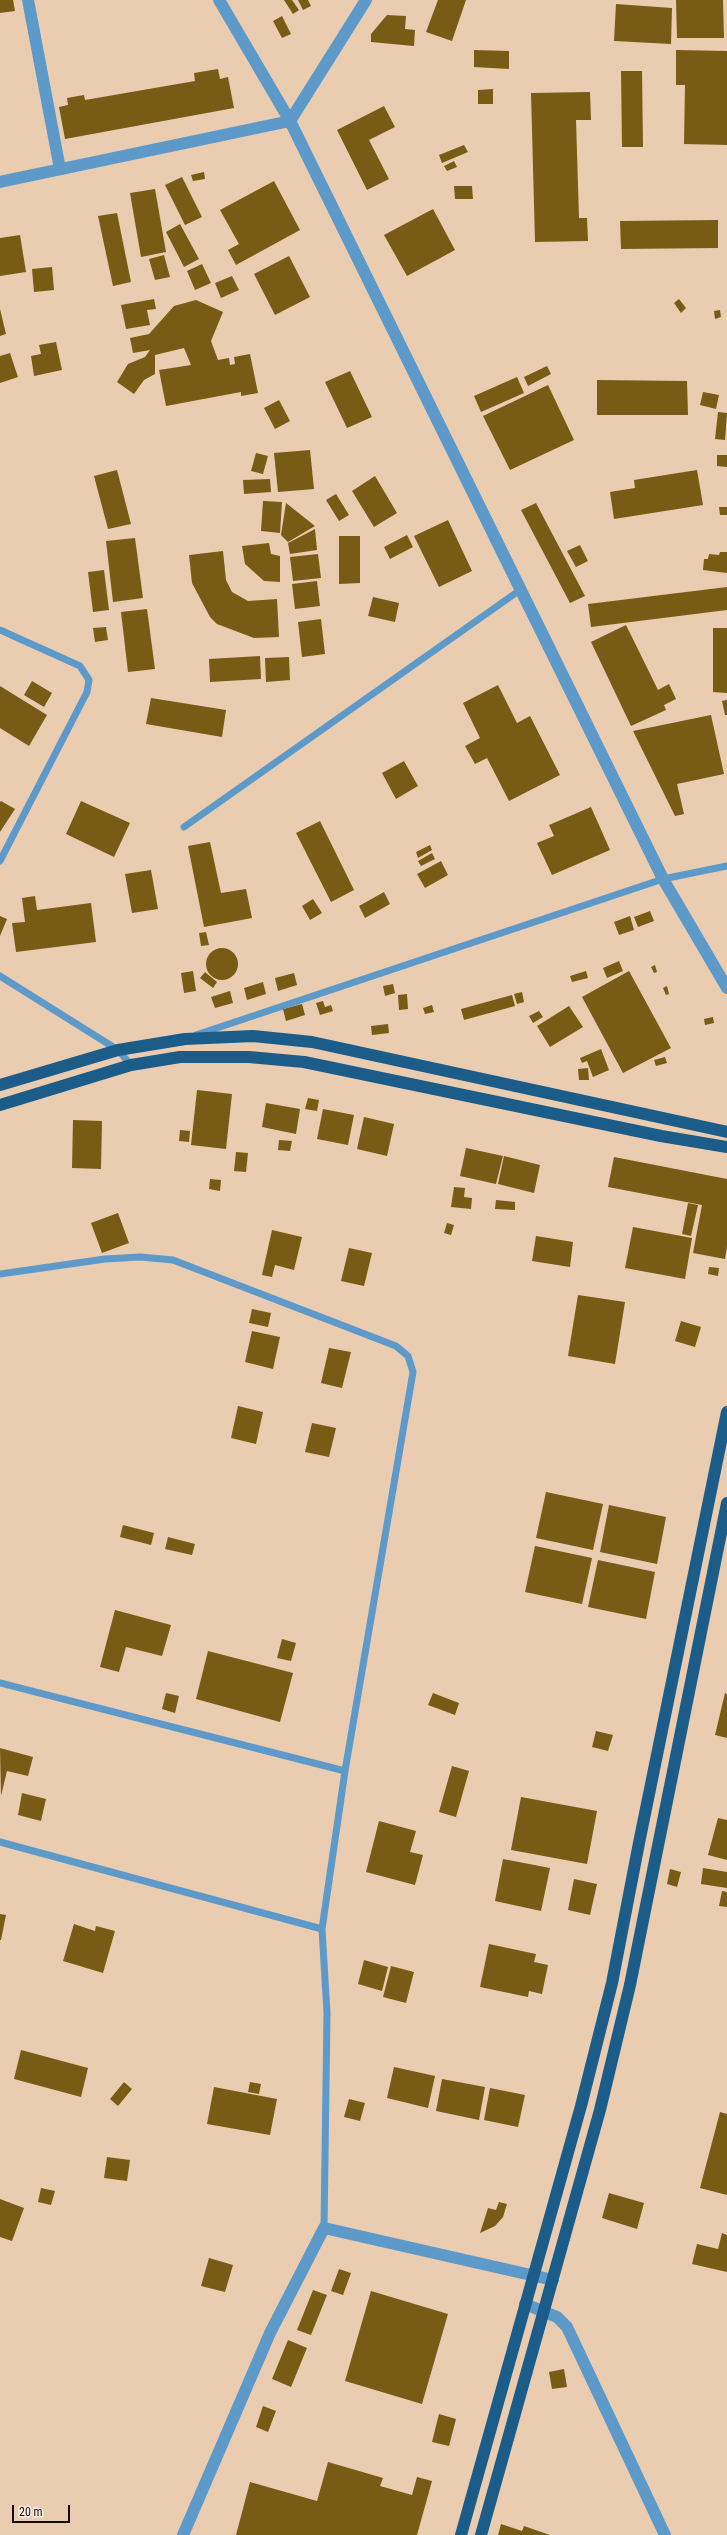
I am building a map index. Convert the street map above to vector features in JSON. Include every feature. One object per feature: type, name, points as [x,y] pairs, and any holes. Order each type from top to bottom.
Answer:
[{"type":"highway","points":[[0,1085],[118,1050],[184,1038],[253,1036],[312,1042],[727,1132]]},
{"type":"highway","points":[[0,1105],[130,1065],[180,1057],[249,1057],[304,1062],[661,1136],[727,1147]]},
{"type":"highway","points":[[461,2535],[532,2275],[581,2106],[612,1983],[727,1412]]},
{"type":"highway","points":[[481,2535],[600,2110],[630,1985],[727,1502]]},
{"type":"highway","points":[[639,1843],[657,1846]]},
{"type":"highway","points":[[581,2106],[600,2110]]},
{"type":"street","points":[[28,0],[60,169]]},
{"type":"street","points":[[219,0],[290,121],[663,879],[727,988]]},
{"type":"street","points":[[0,182],[290,121],[366,0]]},
{"type":"street","points":[[183,2535],[270,2333],[324,2228],[553,2280]]},
{"type":"street","points":[[524,2304],[557,2316],[567,2327],[665,2535]]},
{"type":"lane","points":[[184,827],[520,590]]},
{"type":"lane","points":[[0,630],[80,666],[89,680],[87,692],[0,861]]},
{"type":"lane","points":[[184,1038],[663,879],[727,866]]},
{"type":"lane","points":[[0,976],[118,1050],[130,1065]]},
{"type":"lane","points":[[0,1274],[105,1259],[140,1257],[173,1260],[396,1346],[408,1356],[414,1372],[345,1770],[322,1930],[328,2020],[324,2228]]},
{"type":"lane","points":[[0,1683],[345,1770]]},
{"type":"lane","points":[[0,1842],[322,1930]]},
{"type":"building","points":[[0,0],[13,0],[15,11],[0,13]]},
{"type":"building","points":[[284,0],[292,0],[299,10],[293,14]]},
{"type":"building","points":[[298,0],[308,0],[311,6],[303,10]]},
{"type":"building","points":[[438,0],[466,0],[452,41],[426,32]]},
{"type":"building","points":[[676,0],[723,0],[724,38],[677,38]]},
{"type":"building","points":[[616,4],[672,8],[671,44],[614,41]]},
{"type":"building","points":[[387,15],[406,16],[405,29],[415,30],[414,46],[371,42],[371,34]]},
{"type":"building","points":[[282,16],[291,34],[282,38],[273,21]]},
{"type":"building","points":[[474,50],[509,51],[509,69],[474,67]]},
{"type":"building","points":[[676,50],[727,51],[727,145],[684,144],[685,85],[676,85]]},
{"type":"building","points":[[218,69],[220,79],[228,77],[234,108],[65,139],[59,107],[68,105],[67,98],[84,95],[85,100],[195,81],[194,73]]},
{"type":"building","points":[[621,71],[642,71],[643,147],[622,147]]},
{"type":"building","points":[[493,89],[493,104],[478,104],[478,90]]},
{"type":"building","points":[[590,92],[591,120],[576,120],[579,218],[587,218],[588,241],[535,242],[531,93]]},
{"type":"building","points":[[384,106],[395,127],[369,140],[389,179],[367,190],[337,130]]},
{"type":"building","points":[[464,145],[468,152],[442,163],[439,155]]},
{"type":"building","points":[[454,161],[457,167],[447,171],[444,166]]},
{"type":"building","points":[[204,172],[205,179],[193,181],[191,175]]},
{"type":"building","points":[[182,177],[202,217],[185,225],[165,185]]},
{"type":"building","points":[[274,181],[300,230],[236,265],[228,250],[239,244],[220,210]]},
{"type":"building","points":[[454,186],[472,186],[473,199],[455,199]]},
{"type":"building","points":[[155,189],[166,252],[141,257],[130,193]]},
{"type":"building","points":[[433,209],[455,250],[407,276],[384,235]]},
{"type":"building","points":[[117,213],[131,282],[113,286],[98,216]]},
{"type":"building","points":[[718,220],[718,248],[621,249],[620,221]]},
{"type":"building","points":[[180,224],[199,259],[184,267],[166,232]]},
{"type":"building","points":[[20,235],[26,272],[0,276],[0,238]]},
{"type":"building","points":[[164,255],[170,277],[155,280],[149,259]]},
{"type":"building","points":[[289,256],[310,297],[275,315],[254,274]]},
{"type":"building","points":[[202,264],[211,283],[195,290],[187,271]]},
{"type":"building","points":[[52,267],[54,290],[34,292],[32,269]]},
{"type":"building","points":[[232,276],[239,290],[221,298],[215,283]]},
{"type":"building","points":[[154,299],[156,309],[147,310],[150,325],[126,329],[121,305]]},
{"type":"building","points":[[679,299],[686,308],[681,313],[674,303]]},
{"type":"building","points":[[196,300],[223,312],[211,341],[218,360],[229,358],[230,365],[235,364],[234,357],[250,354],[258,393],[241,396],[241,392],[166,406],[159,370],[191,365],[184,348],[155,355],[155,374],[144,380],[134,394],[117,382],[128,364],[145,357],[150,350],[133,353],[130,338],[149,334],[174,306]]},
{"type":"building","points":[[0,309],[6,334],[0,336]]},
{"type":"building","points":[[720,310],[721,317],[715,319],[714,311]]},
{"type":"building","points":[[56,342],[62,370],[34,376],[31,356],[41,354],[39,345]]},
{"type":"building","points":[[10,353],[18,377],[0,383],[0,356]]},
{"type":"building","points":[[547,366],[551,374],[528,386],[524,377]]},
{"type":"building","points":[[350,371],[372,417],[347,428],[325,382]]},
{"type":"building","points":[[517,377],[524,393],[481,412],[474,396]]},
{"type":"building","points":[[597,380],[687,381],[688,415],[597,415]]},
{"type":"building","points":[[548,385],[574,440],[510,470],[483,416]]},
{"type":"building","points":[[703,392],[719,395],[716,409],[700,405]]},
{"type":"building","points":[[279,400],[290,421],[275,429],[264,408]]},
{"type":"building","points":[[718,412],[727,413],[725,440],[715,439]]},
{"type":"building","points":[[310,450],[314,489],[278,492],[274,453]]},
{"type":"building","points":[[256,453],[268,456],[263,474],[251,471]]},
{"type":"building","points":[[717,455],[727,455],[727,467],[717,466]]},
{"type":"building","points":[[117,470],[131,524],[108,529],[94,476]]},
{"type":"building","points":[[697,470],[703,505],[614,519],[610,492],[635,488],[634,480]]},
{"type":"building","points":[[375,476],[397,513],[374,527],[352,491]]},
{"type":"building","points":[[270,479],[271,492],[244,494],[243,480]]},
{"type":"building","points":[[336,494],[349,515],[339,521],[326,500]]},
{"type":"building","points":[[263,501],[282,502],[280,533],[261,531]]},
{"type":"building","points":[[286,503],[315,526],[288,542],[281,535]]},
{"type":"building","points":[[536,503],[585,596],[570,603],[521,510]]},
{"type":"building","points":[[719,507],[727,507],[727,515],[720,515]]},
{"type":"building","points":[[448,520],[472,571],[439,587],[414,536]]},
{"type":"building","points":[[315,529],[317,550],[290,554],[288,543]]},
{"type":"building","points":[[407,535],[413,547],[390,559],[384,547]]},
{"type":"building","points":[[339,536],[360,536],[360,583],[339,584]]},
{"type":"building","points":[[135,538],[143,598],[113,602],[106,541]]},
{"type":"building","points":[[269,543],[271,554],[280,556],[280,582],[264,581],[245,564],[242,546]]},
{"type":"building","points":[[580,545],[588,561],[576,567],[567,551]]},
{"type":"building","points":[[223,551],[226,580],[232,592],[248,601],[277,599],[279,637],[254,638],[217,624],[210,617],[192,583],[189,555]]},
{"type":"building","points":[[720,552],[727,552],[727,573],[703,570],[704,559],[708,559],[709,554],[719,555]]},
{"type":"building","points":[[318,554],[321,578],[293,581],[290,557]]},
{"type":"building","points":[[104,570],[109,610],[93,612],[88,572]]},
{"type":"building","points":[[317,581],[320,606],[295,609],[292,584]]},
{"type":"building","points":[[727,587],[727,610],[591,627],[588,604]]},
{"type":"building","points":[[373,597],[399,603],[395,622],[368,616]]},
{"type":"building","points":[[147,609],[155,669],[128,672],[121,612]]},
{"type":"building","points":[[321,619],[325,654],[302,657],[298,622]]},
{"type":"building","points":[[626,625],[658,690],[669,684],[676,699],[664,705],[666,710],[631,726],[591,642]]},
{"type":"building","points":[[106,627],[108,640],[95,642],[93,628]]},
{"type":"building","points":[[713,628],[727,628],[727,693],[713,692]]},
{"type":"building","points":[[260,656],[261,679],[210,682],[209,659]]},
{"type":"building","points":[[289,657],[290,680],[266,682],[265,658]]},
{"type":"building","points":[[32,681],[52,693],[44,707],[24,695]]},
{"type":"building","points":[[498,685],[517,723],[530,716],[560,775],[509,801],[487,758],[475,764],[465,746],[480,738],[463,703]]},
{"type":"building","points":[[0,686],[47,715],[29,746],[0,728]]},
{"type":"building","points":[[151,698],[226,710],[222,737],[146,724]]},
{"type":"building","points":[[727,700],[727,715],[725,715],[722,701]]},
{"type":"building","points":[[711,715],[724,774],[677,784],[684,814],[675,816],[633,731]]},
{"type":"building","points":[[404,761],[418,786],[396,799],[382,773]]},
{"type":"building","points":[[1,801],[15,809],[0,832],[0,802]]},
{"type":"building","points":[[81,801],[130,823],[114,857],[66,834]]},
{"type":"building","points":[[591,807],[610,850],[552,875],[537,843],[554,836],[549,825]]},
{"type":"building","points":[[320,821],[354,890],[331,902],[296,833]]},
{"type":"building","points":[[210,842],[221,893],[246,889],[252,918],[204,927],[188,846]]},
{"type":"building","points":[[430,845],[432,850],[418,858],[416,852]]},
{"type":"building","points":[[432,853],[435,859],[421,866],[418,861]]},
{"type":"building","points":[[441,861],[448,875],[425,888],[417,874]]},
{"type":"building","points":[[151,870],[158,909],[132,913],[125,874]]},
{"type":"building","points":[[384,892],[390,904],[365,918],[359,906]]},
{"type":"building","points":[[35,896],[37,910],[91,903],[96,942],[16,952],[12,923],[25,922],[22,898]]},
{"type":"building","points":[[313,899],[322,913],[310,920],[302,906]]},
{"type":"building","points":[[650,911],[654,921],[638,927],[634,917]]},
{"type":"building","points":[[0,916],[7,919],[0,936]]},
{"type":"building","points":[[630,916],[634,930],[619,935],[614,922]]},
{"type":"building","points":[[206,932],[209,945],[201,946],[199,933]]},
{"type":"building","points":[[219,948],[225,948],[234,952],[238,964],[234,976],[225,980],[219,980],[210,976],[206,967],[206,961],[210,952]]},
{"type":"building","points":[[619,961],[623,971],[607,978],[603,968]]},
{"type":"building","points":[[655,965],[657,972],[654,973],[651,967]]},
{"type":"building","points":[[193,971],[196,991],[184,993],[181,973]]},
{"type":"building","points":[[586,971],[588,978],[572,982],[570,976]]},
{"type":"building","points":[[629,971],[671,1048],[623,1073],[582,997]]},
{"type":"building","points":[[205,972],[217,982],[213,988],[200,978]]},
{"type":"building","points":[[294,973],[297,985],[278,991],[275,978]]},
{"type":"building","points":[[263,982],[266,994],[247,1000],[244,988]]},
{"type":"building","points":[[393,984],[395,993],[385,996],[383,986]]},
{"type":"building","points":[[667,986],[669,994],[666,995],[663,988]]},
{"type":"building","points":[[230,991],[233,1003],[215,1008],[211,997]]},
{"type":"building","points":[[522,992],[524,1002],[517,1004],[514,994]]},
{"type":"building","points":[[407,994],[408,1009],[399,1010],[398,995]]},
{"type":"building","points":[[512,995],[515,1006],[464,1020],[461,1009]]},
{"type":"building","points":[[323,1001],[325,1007],[331,1005],[333,1011],[320,1015],[316,1003]]},
{"type":"building","points":[[302,1004],[305,1015],[286,1021],[283,1009]]},
{"type":"building","points":[[432,1005],[434,1012],[425,1014],[423,1008]]},
{"type":"building","points":[[569,1006],[583,1027],[550,1047],[537,1026]]},
{"type":"building","points":[[539,1011],[543,1017],[533,1023],[529,1016]]},
{"type":"building","points":[[713,1017],[714,1023],[705,1025],[704,1019]]},
{"type":"building","points":[[388,1024],[389,1033],[372,1035],[371,1026]]},
{"type":"building","points":[[601,1049],[609,1070],[593,1077],[587,1061],[582,1063],[580,1058]]},
{"type":"building","points":[[665,1057],[667,1063],[656,1066],[654,1060]]},
{"type":"building","points":[[588,1068],[589,1080],[579,1080],[578,1069]]},
{"type":"building","points":[[197,1090],[232,1094],[226,1149],[191,1145]]},
{"type":"building","points":[[308,1098],[319,1100],[317,1111],[305,1109]]},
{"type":"building","points":[[266,1103],[300,1109],[296,1134],[262,1127]]},
{"type":"building","points":[[323,1109],[354,1115],[348,1145],[317,1139]]},
{"type":"building","points":[[364,1117],[394,1124],[387,1156],[357,1149]]},
{"type":"building","points":[[73,1120],[102,1121],[101,1169],[72,1168]]},
{"type":"building","points":[[180,1130],[190,1131],[189,1142],[179,1141]]},
{"type":"building","points":[[279,1140],[292,1141],[290,1151],[278,1150]]},
{"type":"building","points":[[466,1148],[503,1156],[496,1184],[460,1176]]},
{"type":"building","points":[[236,1152],[248,1153],[246,1172],[234,1171]]},
{"type":"building","points":[[504,1156],[540,1165],[534,1193],[498,1184]]},
{"type":"building","points":[[614,1157],[727,1179],[727,1247],[725,1259],[693,1253],[702,1205],[608,1187]]},
{"type":"building","points":[[210,1179],[221,1180],[220,1191],[209,1189]]},
{"type":"building","points":[[454,1187],[465,1188],[464,1197],[472,1198],[471,1209],[451,1207]]},
{"type":"building","points":[[496,1200],[515,1202],[515,1210],[495,1209]]},
{"type":"building","points":[[688,1203],[698,1205],[691,1236],[682,1234]]},
{"type":"building","points":[[118,1213],[129,1243],[102,1253],[91,1223]]},
{"type":"building","points":[[447,1223],[454,1225],[451,1235],[444,1233]]},
{"type":"building","points":[[633,1227],[692,1238],[685,1279],[625,1268]]},
{"type":"building","points":[[272,1230],[302,1237],[294,1270],[275,1265],[272,1277],[262,1275]]},
{"type":"building","points":[[536,1236],[573,1242],[570,1267],[532,1261]]},
{"type":"building","points":[[349,1248],[372,1253],[364,1286],[341,1281]]},
{"type":"building","points":[[709,1267],[719,1268],[718,1276],[708,1274]]},
{"type":"building","points":[[578,1295],[625,1302],[615,1364],[568,1356]]},
{"type":"building","points":[[252,1309],[271,1313],[268,1327],[249,1323]]},
{"type":"building","points":[[681,1321],[701,1327],[695,1347],[675,1341]]},
{"type":"building","points":[[252,1331],[280,1337],[273,1369],[245,1362]]},
{"type":"building","points":[[329,1348],[351,1352],[342,1388],[321,1383]]},
{"type":"building","points":[[238,1406],[263,1412],[256,1444],[231,1438]]},
{"type":"building","points":[[312,1423],[336,1428],[329,1457],[305,1452]]},
{"type":"building","points":[[546,1492],[603,1504],[593,1550],[536,1538]]},
{"type":"building","points":[[609,1505],[666,1517],[657,1564],[600,1552]]},
{"type":"building","points":[[123,1525],[154,1533],[151,1545],[120,1537]]},
{"type":"building","points":[[168,1537],[195,1544],[192,1555],[165,1549]]},
{"type":"building","points":[[535,1546],[592,1558],[582,1604],[525,1592]]},
{"type":"building","points":[[598,1560],[655,1572],[646,1619],[588,1607]]},
{"type":"building","points":[[115,1610],[171,1625],[162,1656],[126,1647],[119,1672],[100,1667]]},
{"type":"building","points":[[282,1639],[296,1643],[291,1661],[277,1658]]},
{"type":"building","points":[[208,1651],[293,1673],[280,1722],[196,1699]]},
{"type":"building","points":[[166,1693],[179,1696],[175,1713],[162,1709]]},
{"type":"building","points":[[433,1693],[459,1703],[455,1715],[428,1705]]},
{"type":"building","points":[[725,1693],[727,1694],[727,1738],[715,1735]]},
{"type":"building","points":[[596,1731],[613,1735],[608,1751],[592,1747]]},
{"type":"building","points":[[0,1748],[33,1757],[28,1776],[7,1771],[1,1796]]},
{"type":"building","points":[[452,1766],[469,1771],[456,1817],[439,1812]]},
{"type":"building","points":[[22,1793],[46,1799],[41,1821],[18,1815]]},
{"type":"building","points":[[521,1797],[597,1811],[587,1864],[511,1850]]},
{"type":"building","points":[[718,1818],[727,1820],[727,1860],[708,1855]]},
{"type":"building","points":[[379,1821],[416,1831],[410,1852],[423,1855],[415,1885],[366,1872]]},
{"type":"building","points":[[503,1859],[550,1868],[541,1911],[495,1901]]},
{"type":"building","points":[[703,1868],[727,1872],[727,1888],[701,1884]]},
{"type":"building","points":[[670,1869],[681,1872],[677,1887],[667,1884]]},
{"type":"building","points":[[574,1879],[597,1884],[590,1915],[568,1910]]},
{"type":"building","points":[[722,1891],[727,1892],[727,1907],[719,1906]]},
{"type":"building","points":[[0,1914],[6,1915],[1,1940],[0,1940]]},
{"type":"building","points":[[74,1924],[95,1931],[96,1926],[115,1931],[103,1973],[63,1961]]},
{"type":"building","points":[[489,1944],[536,1954],[534,1962],[548,1965],[542,1994],[529,1991],[528,1997],[480,1987]]},
{"type":"building","points":[[364,1960],[388,1967],[382,1991],[358,1984]]},
{"type":"building","points":[[391,1966],[414,1972],[406,2003],[383,1997]]},
{"type":"building","points":[[21,2050],[88,2068],[81,2097],[14,2079]]},
{"type":"building","points":[[394,2067],[435,2076],[428,2108],[387,2098]]},
{"type":"building","points":[[442,2079],[485,2087],[479,2120],[436,2111]]},
{"type":"building","points":[[124,2082],[132,2089],[118,2106],[110,2099]]},
{"type":"building","points":[[250,2082],[261,2084],[259,2094],[248,2092]]},
{"type":"building","points":[[214,2087],[277,2099],[270,2135],[207,2124]]},
{"type":"building","points":[[490,2088],[525,2095],[518,2127],[484,2120]]},
{"type":"building","points":[[349,2099],[365,2103],[360,2121],[344,2117]]},
{"type":"building","points":[[720,2112],[727,2114],[727,2195],[700,2188]]},
{"type":"building","points":[[107,2157],[130,2160],[127,2181],[104,2178]]},
{"type":"building","points":[[41,2188],[55,2191],[51,2205],[38,2202]]},
{"type":"building","points":[[609,2193],[644,2203],[637,2229],[602,2218]]},
{"type":"building","points":[[0,2199],[24,2208],[12,2241],[0,2237]]},
{"type":"building","points":[[499,2202],[507,2204],[503,2217],[495,2226],[480,2233],[488,2208],[496,2210]]},
{"type":"building","points":[[722,2233],[727,2235],[727,2272],[692,2264],[697,2244],[718,2249]]},
{"type":"building","points":[[209,2258],[233,2265],[225,2292],[201,2286]]},
{"type":"building","points":[[339,2269],[351,2273],[343,2295],[331,2291]]},
{"type":"building","points":[[313,2290],[327,2295],[311,2335],[297,2330]]},
{"type":"building","points":[[371,2291],[448,2314],[422,2404],[345,2381]]},
{"type":"building","points":[[288,2340],[307,2348],[291,2387],[272,2379]]},
{"type":"building","points":[[564,2369],[567,2387],[552,2389],[549,2372]]},
{"type":"building","points":[[263,2406],[276,2411],[268,2432],[256,2427]]},
{"type":"building","points":[[439,2414],[456,2419],[449,2446],[432,2442]]},
{"type":"building","points":[[328,2462],[383,2478],[380,2486],[412,2495],[417,2477],[432,2481],[417,2535],[236,2535],[250,2482],[317,2501]]},
{"type":"building","points":[[501,2524],[522,2531],[524,2526],[550,2535],[498,2535]]}]
